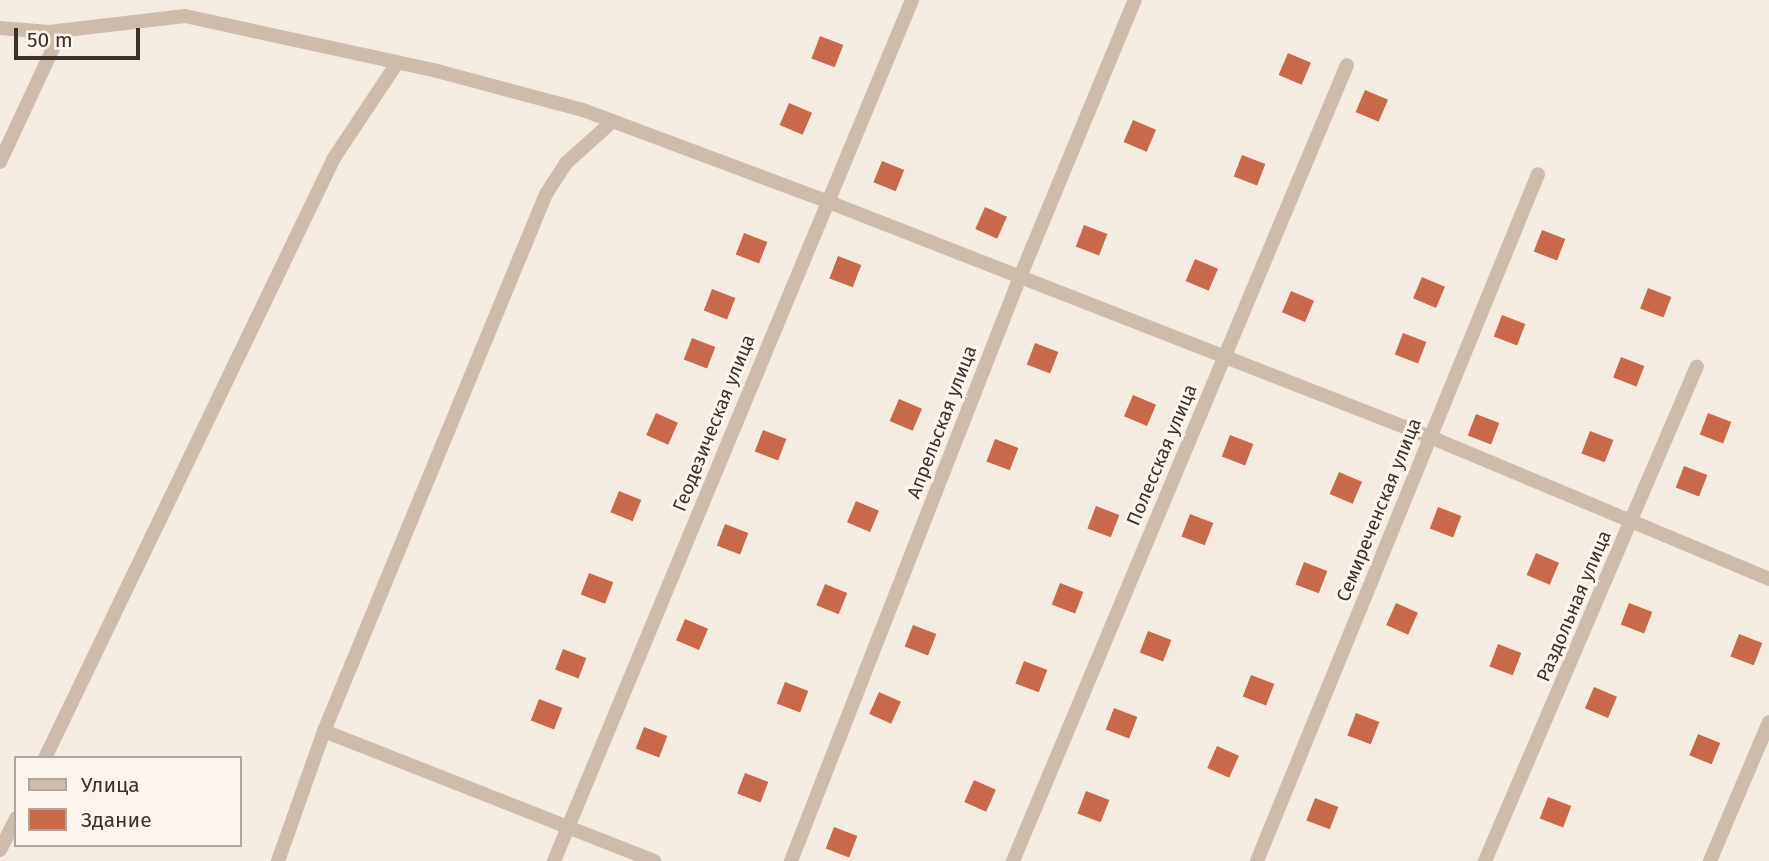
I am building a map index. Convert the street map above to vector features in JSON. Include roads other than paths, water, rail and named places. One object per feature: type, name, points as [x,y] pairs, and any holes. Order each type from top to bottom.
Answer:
[{"type":"street","name":"Геодезическая улица","points":[[554,861],[826,201],[912,0]]},
{"type":"street","name":"Апрельская улица","points":[[791,861],[1020,277],[1135,0]]},
{"type":"street","points":[[0,28],[61,31],[185,16],[397,62],[528,94],[613,121],[826,201],[1224,356],[1430,437],[1769,579]]},
{"type":"street","points":[[0,162],[61,31]]},
{"type":"street","points":[[45,756],[334,158],[397,62]]},
{"type":"street","name":"Полесская улица","points":[[1013,861],[1347,65]]},
{"type":"street","points":[[278,861],[324,731],[546,194],[566,163],[613,121]]},
{"type":"street","name":"Семиреченская улица","points":[[1257,861],[1538,174]]},
{"type":"street","name":"Раздольная улица","points":[[1485,861],[1697,366]]},
{"type":"street","points":[[1710,861],[1769,722]]},
{"type":"street","points":[[324,731],[654,861]]},
{"type":"street","points":[[0,850],[14,821]]}]
